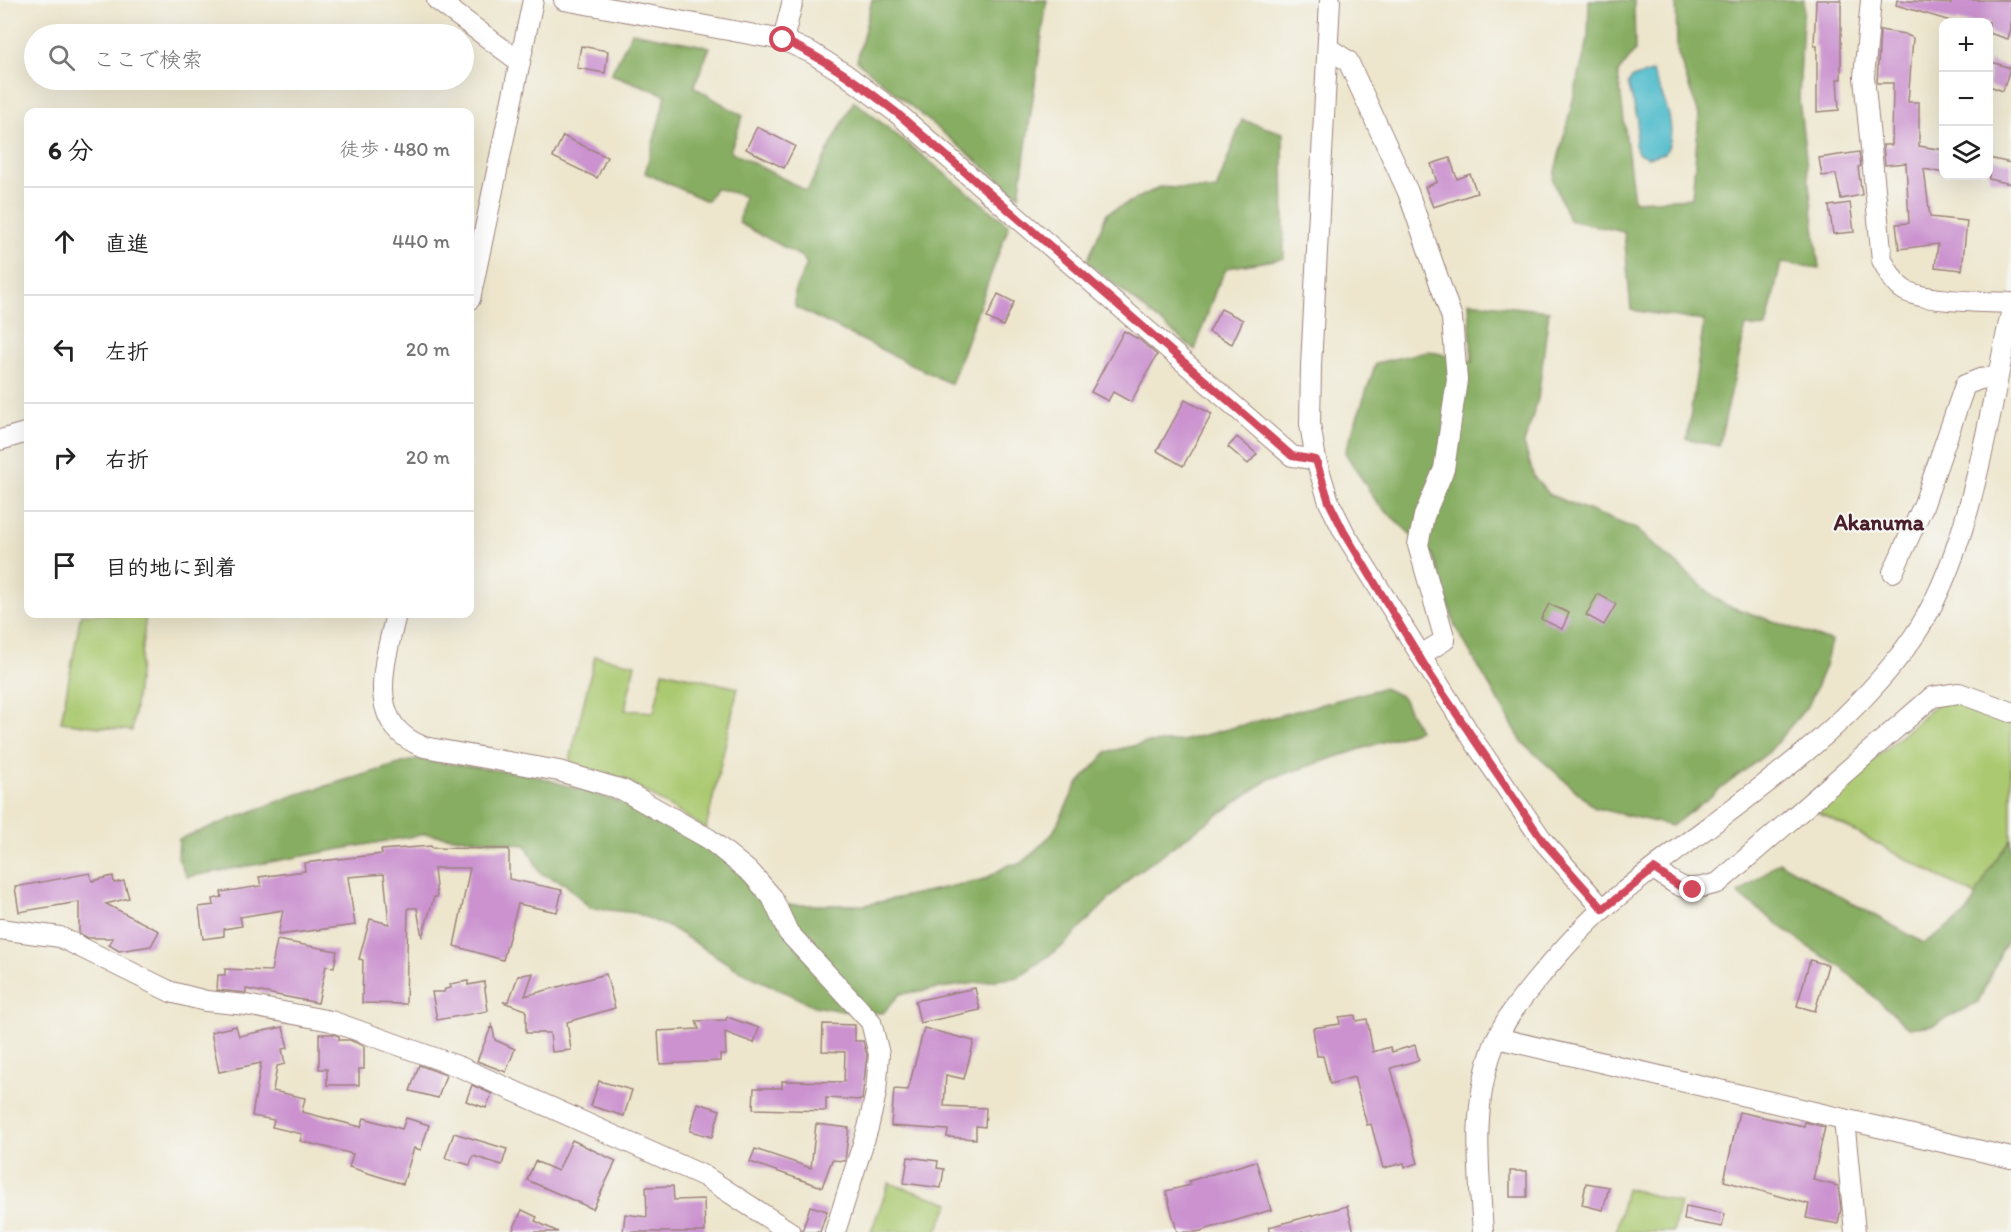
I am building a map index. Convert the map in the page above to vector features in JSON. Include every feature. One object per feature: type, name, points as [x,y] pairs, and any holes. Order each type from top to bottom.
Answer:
[{"type":"street","points":[[437,0],[469,24]]},
{"type":"street","points":[[474,280],[533,0]]},
{"type":"street","points":[[564,0],[665,9],[783,40],[812,53],[845,74],[897,113],[1292,456],[1316,460]]},
{"type":"street","points":[[783,40],[792,0]]},
{"type":"street","points":[[1330,0],[1311,366],[1310,424],[1316,460],[1329,502],[1344,532],[1421,655],[1431,676],[1543,841],[1603,909]]},
{"type":"street","points":[[1871,0],[1864,77],[1882,260],[1891,277],[1905,290],[1956,300],[2011,303]]},
{"type":"street","points":[[474,28],[520,62]]},
{"type":"street","points":[[1328,48],[1348,61],[1353,71],[1408,192],[1452,318],[1457,380],[1444,469],[1424,516],[1418,545],[1445,640],[1421,655]]},
{"type":"street","points":[[1483,1232],[1480,1102],[1497,1038],[1529,990],[1603,909],[1815,746],[1873,690],[1914,637],[1941,584],[1962,529],[2011,313]]},
{"type":"street","points":[[1893,572],[1924,504],[1965,385],[1980,379],[1996,377]]},
{"type":"street","points":[[0,440],[24,433]]},
{"type":"street","points":[[395,618],[383,671],[383,697],[387,716],[399,733],[409,741],[424,747],[559,771],[612,787],[671,815],[709,839],[752,874],[772,897],[788,932],[871,1022],[879,1054],[876,1093],[868,1128],[834,1232]]},
{"type":"street","points":[[1654,869],[1679,886],[1693,890],[1718,883],[1932,697],[1959,693],[2011,712]]},
{"type":"street","points":[[0,929],[60,937],[171,992],[206,1001],[246,1005],[332,1021],[460,1067],[704,1176],[790,1232]]},
{"type":"street","points":[[1497,1038],[2011,1158]]},
{"type":"street","points":[[1844,1119],[1855,1232]]},
{"type":"green space","points":[[872,0],[1047,0],[1019,196],[857,61]]},
{"type":"green space","points":[[1589,0],[1634,0],[1635,51],[1618,73],[1634,201],[1692,198],[1699,115],[1677,51],[1676,0],[1804,0],[1799,99],[1819,268],[1781,263],[1766,328],[1746,326],[1719,446],[1687,439],[1704,321],[1631,310],[1624,232],[1569,220],[1553,180],[1588,39]]},
{"type":"green space","points":[[632,32],[710,47],[694,87],[743,116],[730,151],[807,191],[854,101],[1009,225],[951,384],[795,307],[795,290],[807,264],[802,257],[739,223],[744,196],[715,188],[707,201],[645,173],[666,95],[611,74]]},
{"type":"green space","points":[[1242,120],[1283,133],[1284,258],[1227,268],[1216,289],[1195,350],[1087,262],[1107,213],[1160,187],[1216,190]]},
{"type":"green space","points":[[1469,302],[1549,311],[1538,399],[1524,444],[1534,477],[1550,495],[1636,529],[1723,604],[1831,641],[1825,666],[1809,704],[1769,752],[1672,826],[1595,808],[1522,742],[1455,626],[1433,555],[1378,504],[1345,453],[1376,363],[1429,351],[1472,362]]},
{"type":"green space","points":[[80,618],[146,618],[132,731],[61,722]]},
{"type":"green space","points":[[595,656],[635,664],[625,710],[654,712],[663,671],[738,688],[706,829],[623,778],[569,764]]},
{"type":"green space","points":[[1383,688],[1402,696],[1419,730],[1269,779],[1133,875],[1063,946],[1018,977],[900,994],[883,1013],[842,1011],[814,1006],[740,971],[673,929],[636,913],[590,908],[565,884],[540,873],[526,845],[425,834],[187,877],[178,858],[179,839],[295,795],[416,759],[533,775],[652,812],[713,851],[785,905],[865,905],[985,879],[1008,865],[1022,863],[1052,834],[1077,785],[1107,752],[1145,743],[1182,741]]},
{"type":"green space","points":[[1958,702],[2011,720],[2011,839],[1976,896],[1816,811],[1938,703]]},
{"type":"green space","points":[[2011,839],[2011,939],[2007,940],[1978,1002],[1934,1025],[1909,1028],[1842,968],[1808,947],[1738,894],[1779,862],[1924,943],[1967,913],[1992,865]]},
{"type":"green space","points":[[889,1183],[950,1203],[936,1232],[871,1232]]},
{"type":"green space","points":[[1626,1188],[1680,1203],[1673,1232],[1616,1232]]},
{"type":"water","points":[[1652,72],[1668,112],[1671,133],[1665,153],[1648,157],[1638,153],[1635,145],[1638,120],[1628,84],[1632,78]]},
{"type":"building","points":[[1816,0],[1841,0],[1841,79],[1837,79],[1839,110],[1817,112],[1817,46],[1814,46]]},
{"type":"building","points":[[1897,0],[1951,4],[1952,0],[2011,0],[2011,28],[2008,39],[1993,34],[1993,18],[1940,18],[1896,5]]},
{"type":"building","points":[[1880,30],[1905,34],[1913,38],[1908,102],[1919,102],[1919,146],[1939,149],[1939,172],[1924,169],[1930,217],[1967,221],[1962,270],[1935,267],[1938,244],[1899,249],[1896,224],[1909,223],[1906,163],[1885,165],[1883,145],[1892,145],[1893,83],[1877,83]]},
{"type":"building","points":[[581,46],[608,51],[605,73],[577,68]]},
{"type":"building","points":[[1993,62],[2010,68],[2003,91],[1993,87]]},
{"type":"building","points":[[757,127],[795,146],[784,168],[746,149]]},
{"type":"building","points":[[563,136],[607,157],[597,178],[553,157]]},
{"type":"building","points":[[1859,152],[1861,166],[1858,167],[1862,195],[1841,199],[1836,174],[1822,176],[1819,158]]},
{"type":"building","points":[[1450,158],[1457,179],[1470,174],[1477,193],[1433,207],[1425,187],[1437,182],[1431,164]]},
{"type":"building","points":[[1993,159],[2011,163],[2011,184],[1993,180]]},
{"type":"building","points":[[1850,203],[1854,232],[1833,234],[1829,206]]},
{"type":"building","points":[[998,294],[1014,302],[1003,326],[987,318]]},
{"type":"building","points":[[1221,309],[1243,320],[1232,344],[1209,332]]},
{"type":"building","points":[[1124,331],[1140,340],[1157,355],[1131,402],[1113,392],[1108,401],[1091,392]]},
{"type":"building","points":[[1185,400],[1212,414],[1183,466],[1157,451]]},
{"type":"building","points":[[1237,437],[1257,454],[1248,464],[1228,447]]},
{"type":"building","points":[[1598,594],[1616,604],[1604,625],[1586,615]]},
{"type":"building","points":[[1549,604],[1569,613],[1562,629],[1541,619]]},
{"type":"building","points":[[431,846],[432,848],[509,849],[509,879],[562,890],[557,912],[518,904],[503,960],[454,946],[470,868],[434,868],[437,897],[434,897],[422,937],[417,908],[408,908],[406,1004],[362,1003],[363,960],[359,959],[370,919],[389,924],[384,874],[348,877],[355,925],[278,935],[283,910],[240,917],[242,926],[224,929],[224,936],[203,939],[199,907],[214,905],[213,899],[222,897],[221,892],[261,886],[259,877],[305,871],[304,863],[382,854],[381,850]]},
{"type":"building","points":[[90,873],[92,881],[113,876],[114,883],[124,881],[129,898],[106,904],[159,931],[151,946],[119,951],[109,945],[113,938],[88,938],[79,933],[79,902],[19,912],[15,887]]},
{"type":"building","points":[[277,940],[337,951],[334,967],[326,966],[318,1003],[246,989],[246,993],[217,990],[218,975],[225,975],[225,969],[271,971]]},
{"type":"building","points":[[1810,960],[1828,965],[1815,1011],[1797,1006]]},
{"type":"building","points":[[533,973],[525,996],[606,974],[615,1008],[567,1022],[571,1050],[552,1052],[550,1033],[526,1033],[526,1010],[503,1002],[509,1001],[518,976]]},
{"type":"building","points":[[468,981],[468,985],[484,982],[488,1011],[437,1020],[432,992],[444,992],[445,989],[451,988],[450,984]]},
{"type":"building","points":[[975,988],[980,1010],[920,1023],[915,1001]]},
{"type":"building","points":[[1355,1015],[1356,1021],[1367,1019],[1373,1052],[1390,1047],[1392,1052],[1415,1045],[1419,1060],[1391,1068],[1418,1163],[1405,1167],[1404,1163],[1383,1168],[1371,1124],[1367,1125],[1354,1077],[1330,1084],[1323,1056],[1317,1056],[1313,1028],[1340,1024],[1339,1017]]},
{"type":"building","points":[[727,1017],[759,1028],[754,1043],[725,1032],[726,1055],[720,1055],[720,1061],[660,1064],[658,1031],[699,1029],[696,1021],[726,1020]]},
{"type":"building","points":[[823,1024],[855,1025],[855,1041],[863,1041],[867,1055],[862,1100],[826,1098],[826,1111],[753,1109],[754,1088],[782,1088],[782,1081],[844,1082],[845,1052],[822,1051]]},
{"type":"building","points":[[492,1025],[495,1040],[515,1049],[506,1072],[477,1061]]},
{"type":"building","points":[[236,1026],[239,1036],[283,1027],[288,1048],[282,1049],[285,1064],[277,1066],[273,1091],[305,1098],[302,1112],[361,1127],[364,1118],[402,1129],[406,1118],[429,1125],[421,1150],[414,1148],[403,1184],[349,1167],[353,1154],[300,1141],[302,1134],[272,1127],[274,1120],[252,1116],[261,1063],[219,1072],[211,1032]]},
{"type":"building","points":[[924,1028],[974,1041],[964,1079],[946,1075],[944,1106],[986,1108],[985,1127],[976,1126],[976,1139],[947,1137],[948,1130],[891,1126],[894,1089],[908,1090]]},
{"type":"building","points":[[319,1034],[333,1034],[339,1036],[339,1040],[350,1040],[364,1046],[364,1069],[359,1069],[359,1085],[327,1085],[327,1069],[319,1069]]},
{"type":"building","points":[[419,1065],[446,1075],[438,1098],[410,1091]]},
{"type":"building","points":[[599,1081],[632,1090],[624,1116],[591,1106]]},
{"type":"building","points":[[472,1085],[492,1094],[486,1108],[466,1101]]},
{"type":"building","points":[[698,1103],[720,1110],[712,1137],[690,1131]]},
{"type":"building","points":[[1739,1112],[1804,1126],[1805,1122],[1825,1127],[1813,1180],[1838,1186],[1841,1209],[1838,1224],[1806,1218],[1809,1204],[1724,1181]]},
{"type":"building","points":[[816,1124],[849,1128],[845,1161],[832,1160],[822,1187],[750,1162],[755,1149],[811,1168]]},
{"type":"building","points":[[454,1133],[507,1149],[502,1165],[473,1156],[470,1165],[445,1158]]},
{"type":"building","points":[[572,1140],[616,1161],[593,1209],[527,1180],[535,1161],[558,1171]]},
{"type":"building","points":[[908,1157],[938,1161],[937,1168],[944,1169],[941,1188],[904,1183]]},
{"type":"building","points":[[1256,1161],[1271,1210],[1197,1232],[1177,1232],[1166,1191],[1191,1185],[1189,1181]]},
{"type":"building","points":[[1510,1171],[1527,1171],[1527,1197],[1510,1197]]},
{"type":"building","points":[[1586,1183],[1609,1187],[1603,1210],[1582,1205]]},
{"type":"building","points":[[673,1186],[674,1200],[704,1199],[705,1232],[623,1232],[625,1214],[647,1217],[646,1187]]},
{"type":"building","points":[[810,1206],[827,1211],[820,1232],[802,1232]]},
{"type":"building","points":[[1347,1206],[1354,1232],[1270,1232],[1269,1227]]},
{"type":"building","points":[[1686,1206],[1725,1214],[1722,1227],[1684,1220]]},
{"type":"building","points":[[522,1210],[537,1217],[535,1221],[558,1232],[512,1232]]},
{"type":"district","name":"Akanuma","points":[[1879,522]]},
{"type":"route","points":[[783,40],[812,53],[845,74],[897,113],[1292,456],[1316,460],[1329,502],[1344,532],[1421,655],[1431,676],[1543,841],[1603,909],[1654,869],[1679,886],[1693,890]]}]
